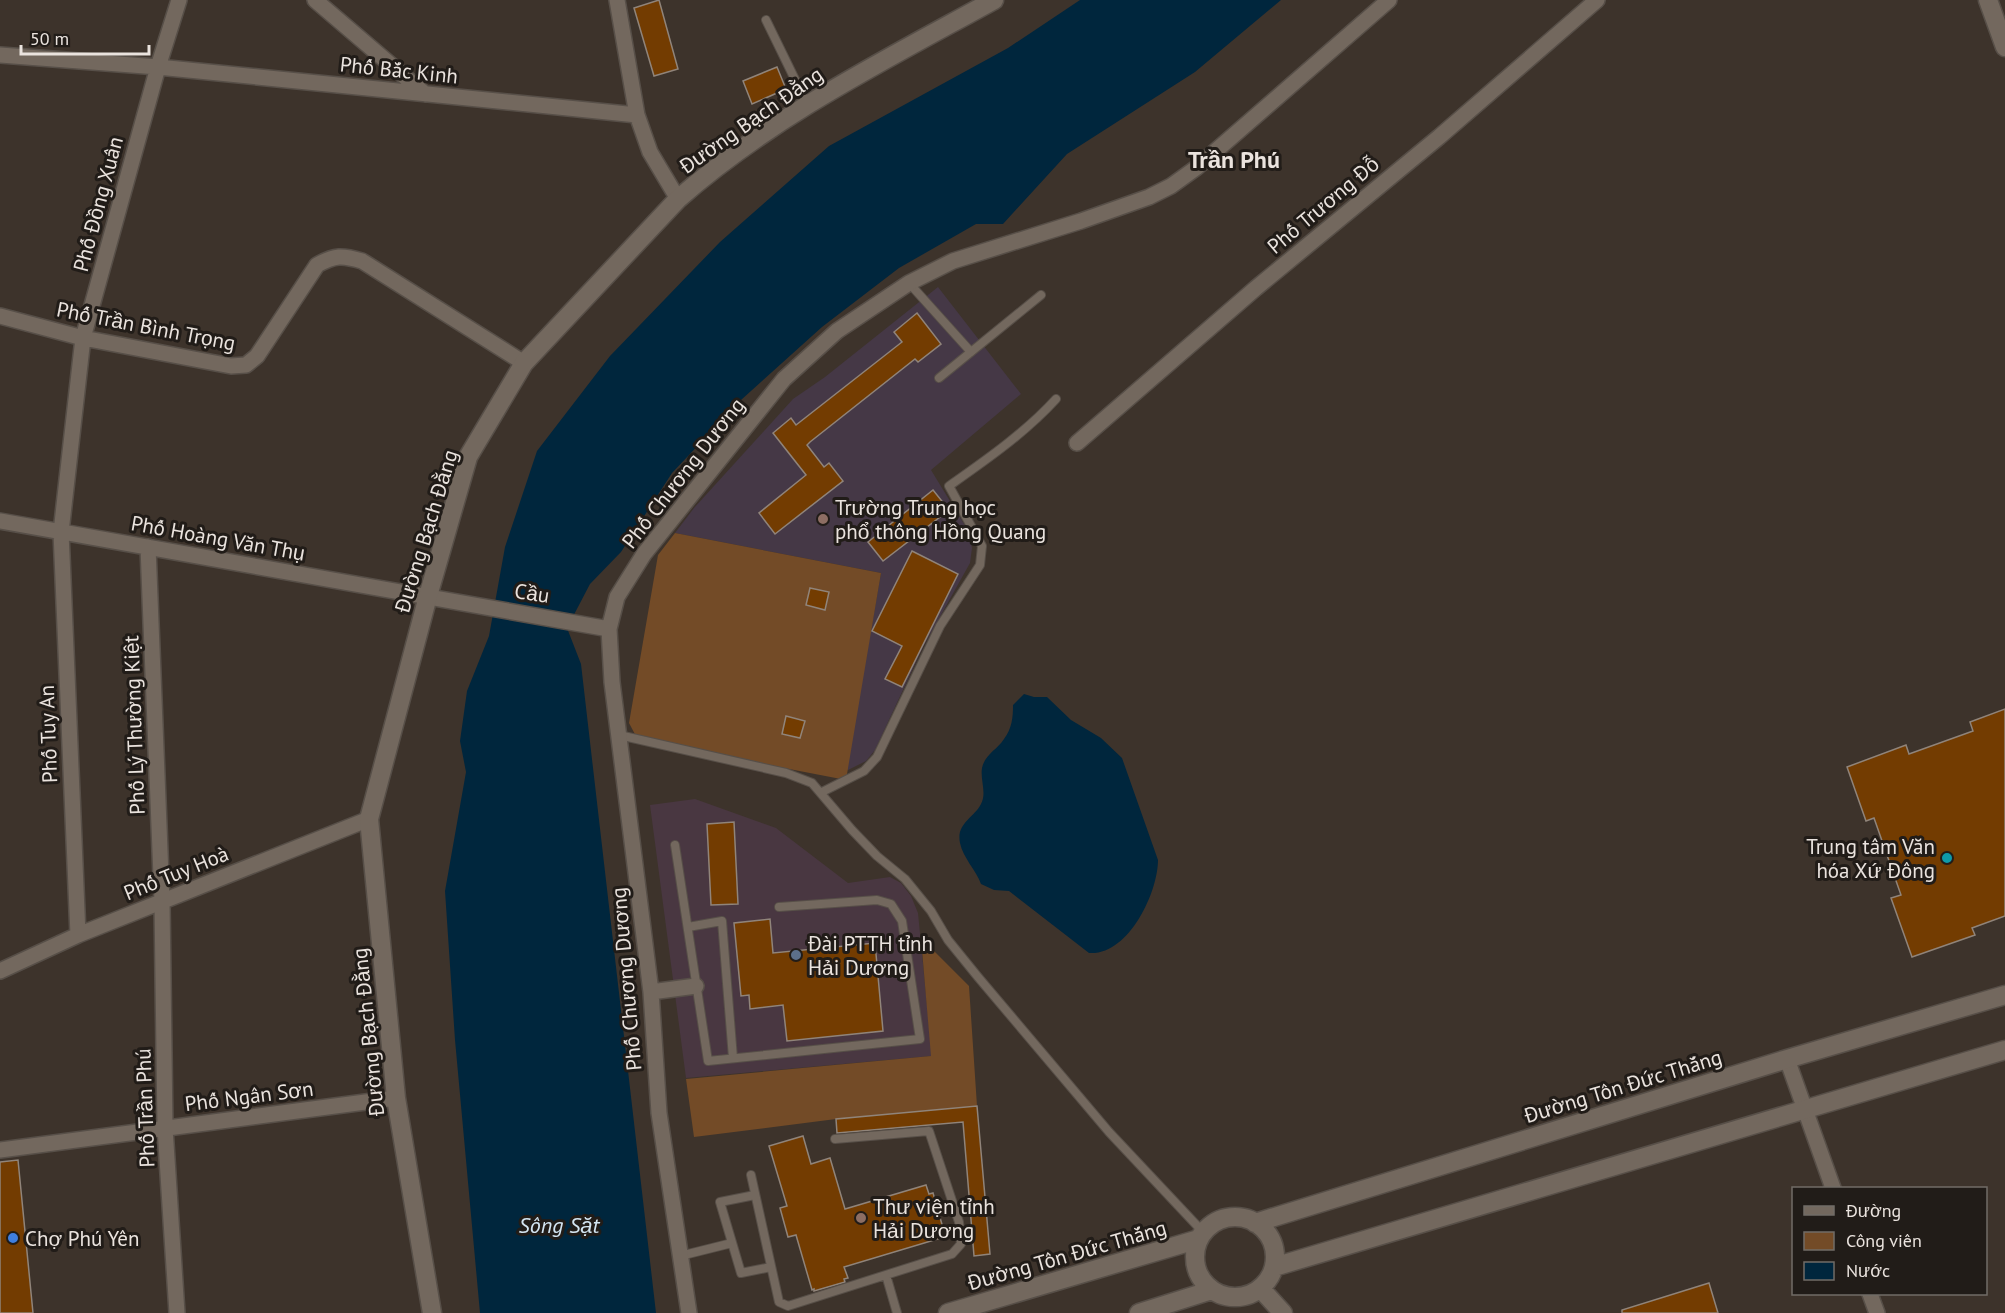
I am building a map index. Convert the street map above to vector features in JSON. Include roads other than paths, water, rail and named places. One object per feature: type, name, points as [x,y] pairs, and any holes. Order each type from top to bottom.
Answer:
[{"type":"street","name":"Phố Đồng Xuân","points":[[61,532],[83,338],[158,67],[179,0]]},
{"type":"street","points":[[315,0],[425,94]]},
{"type":"street","name":"Đường Bạch Đằng","points":[[432,1313],[396,1098],[369,819],[428,596],[468,457],[524,363],[678,199],[703,177],[807,104],[994,0]]},
{"type":"street","name":"Phố Chương Dương","points":[[688,1313],[658,1113],[651,992],[618,735],[609,629],[617,597],[645,554],[784,379],[837,331],[909,283],[953,261],[1081,221],[1149,197],[1171,186],[1196,168],[1389,0]]},
{"type":"street","name":"Phố Trương Đỗ","points":[[1077,443],[1256,288],[1438,137],[1597,0]]},
{"type":"street","points":[[1988,0],[2005,47]]},
{"type":"street","points":[[620,1],[637,115],[650,152],[678,199]]},
{"type":"street","name":"Phố Bắc Kinh","points":[[0,55],[158,67],[637,115]]},
{"type":"street","name":"Phố Trần Bình Trọng","points":[[0,316],[83,338],[231,366],[246,365],[257,356],[317,265],[332,257],[346,256],[362,261],[524,363]]},
{"type":"street","name":"Phố Hoàng Văn Thụ","points":[[0,521],[468,604]]},
{"type":"street","name":"Phố Tuy An","points":[[61,532],[78,935]]},
{"type":"street","name":"Phố Lý Thường Kiệt","points":[[148,547],[162,902]]},
{"type":"street","name":"Cầu","points":[[468,604],[609,629]]},
{"type":"street","name":"Phố Tuy Hoà","points":[[0,971],[78,935],[369,819]]},
{"type":"street","name":"Phố Trần Phú","points":[[162,902],[165,1128],[177,1313]]},
{"type":"street","points":[[651,992],[696,986]]},
{"type":"street","name":"Đường Tôn Đức Thắng","points":[[1255,1223],[1787,1059],[2005,995]]},
{"type":"street","points":[[1274,1267],[2005,1050]]},
{"type":"street","points":[[1787,1059],[1833,1187]]},
{"type":"street","name":"Phố Ngân Sơn","points":[[0,1150],[396,1098]]},
{"type":"street","points":[[1235,1217],[1255,1223],[1267,1232],[1275,1249],[1274,1267],[1266,1283],[1252,1294],[1234,1298],[1217,1294],[1203,1282],[1195,1266],[1195,1248],[1201,1236],[1218,1221],[1235,1217]]},
{"type":"street","name":"Đường Tôn Đức Thắng","points":[[948,1313],[996,1306],[1201,1236]]},
{"type":"street","points":[[1260,1288],[1283,1313]]},
{"type":"street","points":[[1139,1313],[1212,1290]]},
{"type":"street","points":[[1871,1295],[1877,1313]]},
{"type":"lane","points":[[766,20],[807,104]]},
{"type":"lane","points":[[909,283],[971,352]]},
{"type":"lane","points":[[939,378],[1041,295]]},
{"type":"lane","points":[[822,792],[864,771],[877,757],[940,626],[980,565],[982,546],[949,486],[989,458],[1044,412],[1056,399]]},
{"type":"lane","points":[[618,735],[786,773],[812,783],[877,856],[905,879],[931,910],[948,940],[993,995],[1201,1236]]},
{"type":"lane","points":[[675,845],[708,1061],[920,1039],[902,921],[891,904],[877,900],[779,907]]},
{"type":"lane","points":[[688,927],[722,921],[733,1058]]},
{"type":"lane","points":[[751,1175],[779,1302],[788,1306],[952,1254],[961,1244],[959,1222],[929,1131],[835,1139]]},
{"type":"lane","points":[[755,1195],[720,1202],[741,1273],[771,1267]]},
{"type":"lane","points":[[680,1256],[732,1243]]},
{"type":"lane","points":[[886,1275],[897,1313]]},
{"type":"water","name":"Sông Sặt","points":[[1080,0],[1281,0],[1195,72],[1067,154],[1003,224],[976,224],[899,268],[822,327],[741,400],[672,473],[621,552],[590,584],[567,628],[581,664],[656,1313],[480,1313],[455,1040],[445,891],[466,772],[460,741],[467,691],[489,636],[505,547],[537,451],[610,356],[720,242],[829,146],[1008,48]]},
{"type":"water","points":[[1024,694],[1047,697],[1071,720],[1101,738],[1122,758],[1158,860],[1153,889],[1138,920],[1128,934],[1103,951],[1089,953],[1009,891],[994,890],[981,884],[960,843],[959,836],[963,826],[983,800],[982,768],[984,763],[1007,735],[1012,723],[1013,705]]},
{"type":"place","name":"Trường Trung học phổ thông Hồng Quang","points":[[823,519]]},
{"type":"place","name":"Trung tâm Văn hóa Xứ Đông","points":[[1947,858]]},
{"type":"place","name":"Đài PTTH tỉnh Hải Dương","points":[[796,955]]},
{"type":"place","name":"Thư viện tỉnh Hải Dương","points":[[861,1218]]},
{"type":"place","name":"Chợ Phú Yên","points":[[13,1238]]},
{"type":"district","name":"Trần Phú","points":[[1234,159]]}]
